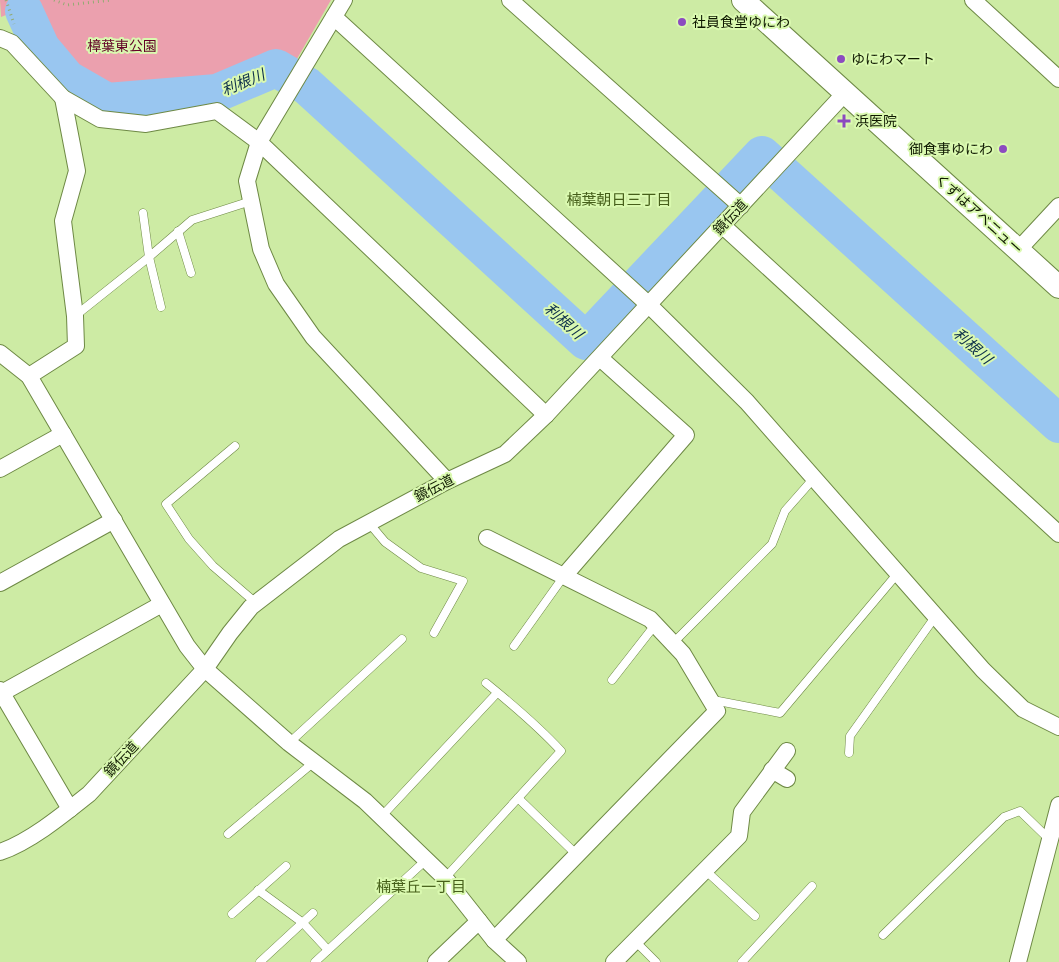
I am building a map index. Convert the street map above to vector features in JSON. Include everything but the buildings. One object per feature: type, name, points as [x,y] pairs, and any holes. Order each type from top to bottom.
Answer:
[{"type":"street","points":[[344,0],[259,142],[247,181],[261,249],[276,284],[313,337],[447,481]]},
{"type":"street","points":[[510,0],[741,206]]},
{"type":"street","name":"くずはアベニュー","points":[[744,0],[1059,287]]},
{"type":"street","points":[[973,0],[1059,79]]},
{"type":"street","points":[[334,17],[649,305],[747,402],[983,670],[1023,709],[1059,727]]},
{"type":"street","points":[[4,44],[63,98],[100,119],[146,124],[216,111],[259,142],[546,415]]},
{"type":"street","name":"鏡伝道","points":[[0,852],[15,847],[89,794],[205,669],[230,633],[256,603],[339,539],[447,481],[505,454],[546,415],[600,358],[846,93]]},
{"type":"street","points":[[29,376],[76,346],[75,316],[63,221],[78,171],[63,98]]},
{"type":"street","points":[[1018,250],[1059,206]]},
{"type":"street","points":[[722,226],[1059,534]]},
{"type":"street","points":[[0,353],[29,376],[187,646],[205,669],[289,743],[365,801],[444,878],[494,940],[518,962]]},
{"type":"street","points":[[564,576],[686,436],[600,358]]},
{"type":"street","points":[[0,469],[63,434]]},
{"type":"street","points":[[0,583],[114,520]]},
{"type":"street","points":[[487,538],[650,619],[683,654],[717,710],[494,940]]},
{"type":"street","points":[[70,809],[1,692],[162,604]]},
{"type":"street","points":[[614,962],[739,836],[742,812],[786,751]]},
{"type":"street","points":[[772,770],[787,779]]},
{"type":"street","points":[[1018,962],[1059,805]]},
{"type":"street","points":[[436,962],[479,921]]},
{"type":"lane","points":[[75,316],[192,220],[251,201]]},
{"type":"lane","points":[[144,213],[149,257],[161,307]]},
{"type":"lane","points":[[178,231],[191,273]]},
{"type":"lane","points":[[234,446],[166,504],[189,539],[213,566],[256,603]]},
{"type":"lane","points":[[672,643],[772,544],[785,511],[814,478]]},
{"type":"lane","points":[[369,522],[385,542],[421,568],[463,581],[434,633]]},
{"type":"lane","points":[[710,700],[780,713],[898,573]]},
{"type":"lane","points":[[514,646],[564,576]]},
{"type":"lane","points":[[849,754],[850,736],[935,616]]},
{"type":"lane","points":[[612,680],[655,625]]},
{"type":"lane","points":[[289,743],[402,639]]},
{"type":"lane","points":[[444,878],[561,751],[544,732],[486,683]]},
{"type":"lane","points":[[381,817],[497,692]]},
{"type":"lane","points":[[228,834],[314,762]]},
{"type":"lane","points":[[518,798],[577,855]]},
{"type":"lane","points":[[883,935],[1004,818],[1020,810],[1050,840]]},
{"type":"lane","points":[[315,962],[426,860]]},
{"type":"lane","points":[[232,914],[286,866]]},
{"type":"lane","points":[[705,870],[755,916]]},
{"type":"lane","points":[[742,962],[812,886]]},
{"type":"lane","points":[[258,890],[303,923],[328,950]]},
{"type":"lane","points":[[260,962],[314,913]]},
{"type":"lane","points":[[635,941],[656,962]]},
{"type":"path","points":[[54,0],[67,5],[112,0]]},
{"type":"green space","name":"樟葉東公園","points":[[0,0],[331,0],[294,64],[272,57],[221,82],[112,94],[72,72],[50,47],[27,1],[11,13],[1,17]]},
{"type":"waterway","name":"利根川","points":[[24,11],[41,48],[67,79],[107,102],[217,93],[276,68],[307,86],[586,341],[762,155],[1059,424]]},
{"type":"place","name":"社員食堂ゆにわ","points":[[682,22]]},
{"type":"place","name":"ゆにわマート","points":[[841,59]]},
{"type":"place","name":"浜医院","points":[[844,121]]},
{"type":"place","name":"御食事ゆにわ","points":[[1003,149]]},
{"type":"district","name":"楠葉朝日三丁目","points":[[619,199]]},
{"type":"district","name":"楠葉丘一丁目","points":[[421,886]]}]
